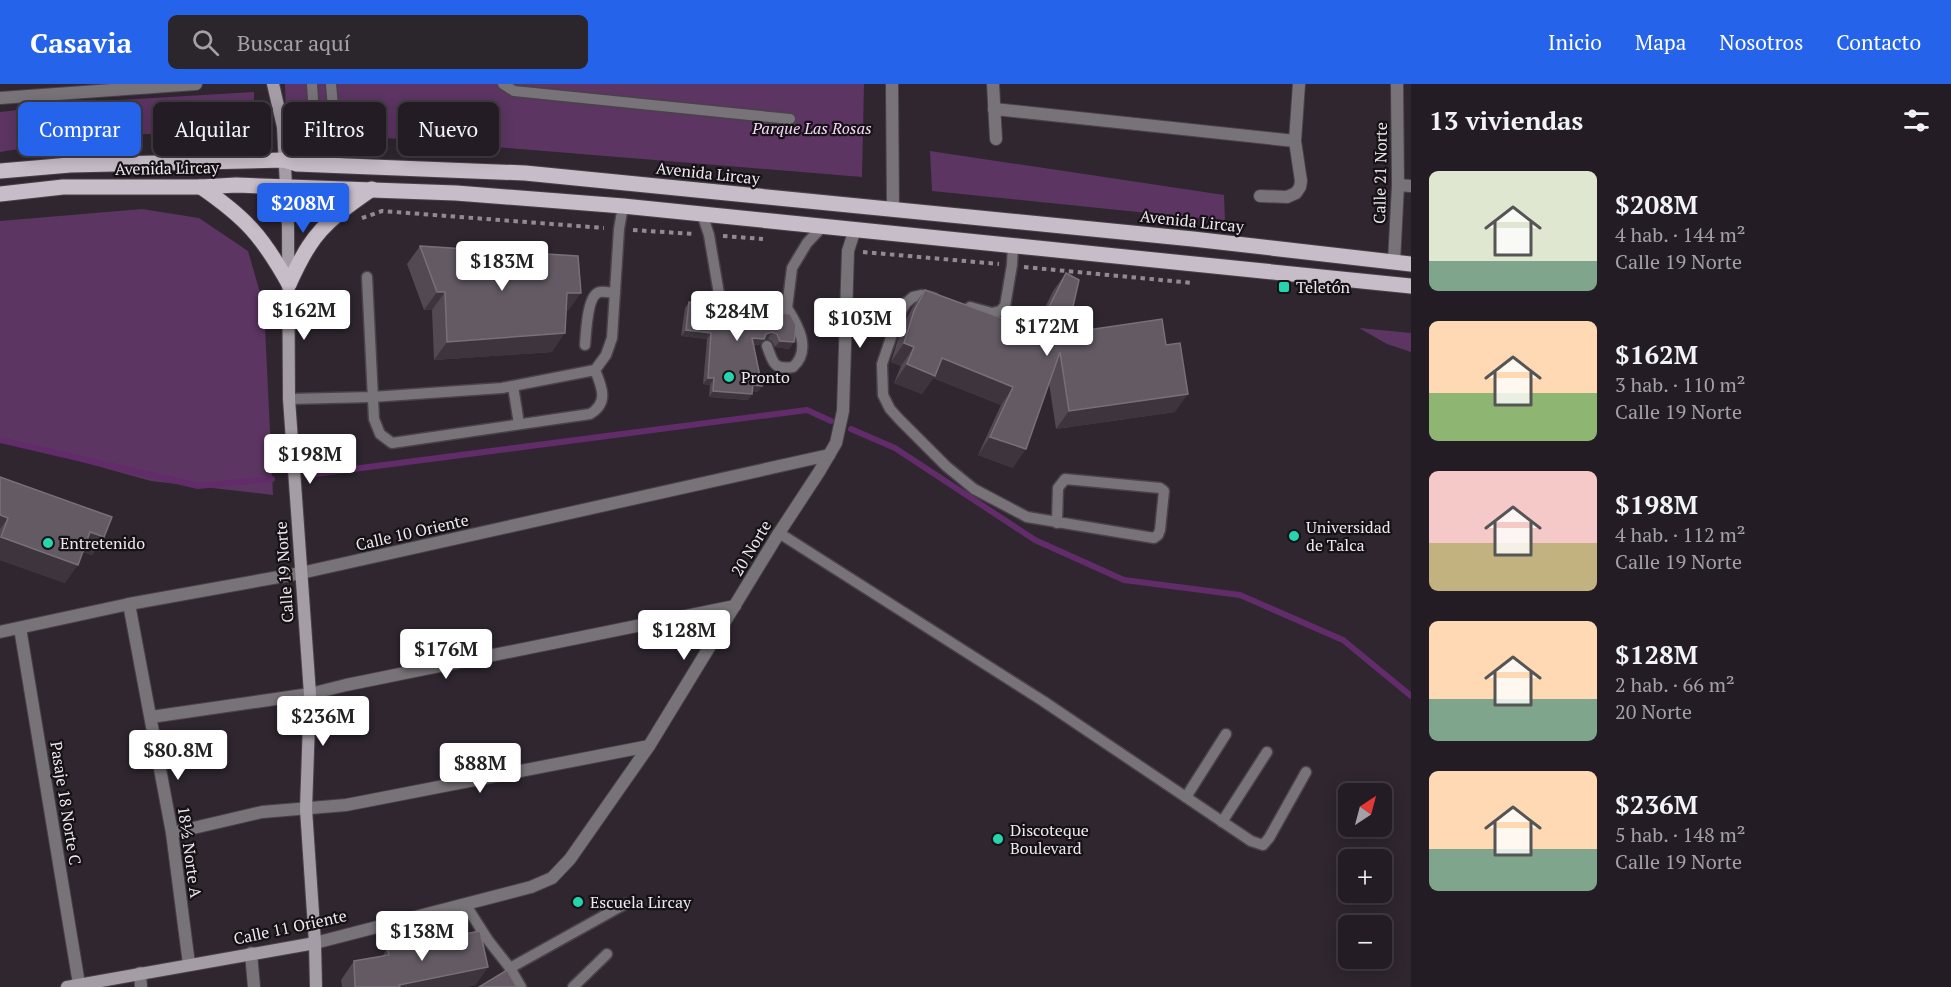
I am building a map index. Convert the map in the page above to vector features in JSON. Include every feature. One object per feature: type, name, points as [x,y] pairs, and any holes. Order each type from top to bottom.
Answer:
[{"type":"main road","name":"Calle 19 Norte","points":[[273,84],[283,127],[289,284],[289,399],[310,694],[306,809],[316,987]]},
{"type":"main road","name":"Avenida Lircay","points":[[0,171],[70,165],[284,160],[297,164],[525,173],[1193,239],[1411,264]]},
{"type":"main road","name":"Avenida Lircay","points":[[0,194],[63,187],[237,185],[456,193],[623,206],[1411,286]]},
{"type":"main road","points":[[201,187],[243,219],[258,234],[271,251],[289,284]]},
{"type":"main road","points":[[289,284],[309,245],[332,219],[372,189]]},
{"type":"main road","name":"Calle 11 Oriente","points":[[73,985],[315,942]]},
{"type":"street","points":[[0,98],[195,84]]},
{"type":"street","points":[[892,84],[893,210]]},
{"type":"street","points":[[993,84],[996,139]]},
{"type":"street","points":[[1260,196],[1287,197],[1296,193],[1301,181],[1295,141],[1299,84]]},
{"type":"street","name":"Calle 21 Norte","points":[[1394,262],[1398,185],[1397,84]]},
{"type":"street","points":[[994,109],[1295,141]]},
{"type":"street","points":[[1398,185],[1411,186]]},
{"type":"street","name":"20 Norte","points":[[552,878],[570,859],[649,746],[836,443],[843,411],[848,251],[855,229]]},
{"type":"street","name":"Calle 10 Oriente","points":[[0,632],[129,604],[301,573],[829,455]]},
{"type":"street","name":"18½ Norte A","points":[[129,604],[172,832],[189,964]]},
{"type":"street","points":[[151,717],[310,694],[735,606]]},
{"type":"street","name":"Pasaje 18 Norte C","points":[[20,628],[73,985]]},
{"type":"street","points":[[172,832],[262,812],[346,804],[649,746]]},
{"type":"street","name":"Calle 11 Oriente","points":[[315,942],[531,887],[552,878]]},
{"type":"street","points":[[251,953],[254,987]]},
{"type":"street","points":[[140,973],[141,987]]},
{"type":"lane","points":[[312,84],[317,164]]},
{"type":"lane","points":[[331,84],[338,165]]},
{"type":"lane","points":[[502,84],[514,91],[790,119]]},
{"type":"lane","points":[[289,399],[372,397],[502,388],[595,370],[606,355],[612,338],[619,229],[623,206]]},
{"type":"lane","points":[[702,214],[709,235],[719,294],[722,299],[729,305],[770,315],[780,313],[787,308]]},
{"type":"lane","points":[[767,346],[775,365],[779,368],[793,367],[800,359],[803,346],[797,324],[787,308],[792,268],[807,243],[824,226]]},
{"type":"lane","points":[[963,306],[992,313],[1000,311],[1005,306],[1013,245]]},
{"type":"lane","points":[[367,277],[374,419],[380,434],[392,443],[590,414],[598,410],[602,402],[602,387],[595,370]]},
{"type":"lane","points":[[585,345],[591,302],[601,291],[615,293]]},
{"type":"lane","points":[[943,300],[922,295],[913,297],[906,303],[899,314],[882,364],[883,395],[890,409],[938,458],[974,489],[1027,517],[1057,523],[1154,538],[1160,530],[1164,491],[1160,488],[1065,479],[1058,488],[1057,523]]},
{"type":"lane","points":[[513,386],[519,424]]},
{"type":"lane","points":[[779,533],[1043,701],[1251,841],[1263,845],[1269,838],[1306,772]]},
{"type":"lane","points":[[1186,797],[1226,734]]},
{"type":"lane","points":[[1222,822],[1267,752]]},
{"type":"lane","points":[[465,903],[521,987]]},
{"type":"lane","points":[[510,968],[625,904]]},
{"type":"lane","points":[[573,987],[607,954]]},
{"type":"path","points":[[243,219],[263,209],[286,210]]},
{"type":"path","points":[[332,219],[345,224],[382,211],[763,239]]},
{"type":"path","points":[[848,251],[1200,284]]},
{"type":"green space","name":"Parque Las Rosas","points":[[285,84],[864,84],[862,177],[499,147],[499,102],[398,102],[398,139],[386,138],[386,102],[286,102]]},
{"type":"green space","points":[[254,92],[254,102],[153,102],[153,134],[141,134],[141,102],[86,102]]},
{"type":"green space","points":[[18,110],[18,149],[0,152],[0,112]]},
{"type":"green space","points":[[930,151],[1224,195],[1225,221],[932,191]]},
{"type":"green space","points":[[142,209],[199,218],[248,251],[264,306],[273,495],[151,481],[0,439],[0,221]]},
{"type":"green space","points":[[1359,328],[1411,333],[1411,352],[1387,344]]},
{"type":"building","points":[[420,246],[578,256],[581,293],[567,293],[565,333],[447,342],[445,292],[437,292]]},
{"type":"building","points":[[1066,273],[1079,280],[1067,333],[1162,319],[1166,345],[1180,343],[1188,394],[1069,411],[1060,352],[1026,449],[990,437],[1013,387],[942,358],[935,376],[907,364],[914,347],[904,343],[914,311],[925,290],[1037,331]]},
{"type":"building","points":[[689,302],[790,314],[796,325],[794,342],[780,341],[777,334],[772,332],[766,334],[764,339],[752,338],[762,386],[753,385],[752,394],[713,391],[714,378],[708,378],[711,333],[686,330]]},
{"type":"building","points":[[0,477],[112,517],[104,537],[90,532],[78,565],[1,537],[8,518],[0,515]]},
{"type":"building","points":[[480,931],[488,967],[399,985],[400,987],[355,987],[354,961],[389,955],[387,948]]},
{"type":"building","points":[[507,970],[517,987],[479,987]]},
{"type":"waterway","points":[[307,475],[807,410],[831,421]]},
{"type":"waterway","points":[[851,429],[895,448],[1035,540],[1124,580],[1240,595],[1343,640],[1411,696]]},
{"type":"waterway","points":[[0,440],[198,486],[272,479]]},
{"type":"place","name":"Teletón","points":[[1284,287]]},
{"type":"place","name":"Pronto","points":[[729,377]]},
{"type":"place","name":"Universidad de Talca","points":[[1294,536]]},
{"type":"place","name":"Entretenido","points":[[48,543]]},
{"type":"place","name":"Discoteque Boulevard","points":[[998,839]]},
{"type":"place","name":"Escuela Lircay","points":[[578,902]]}]
